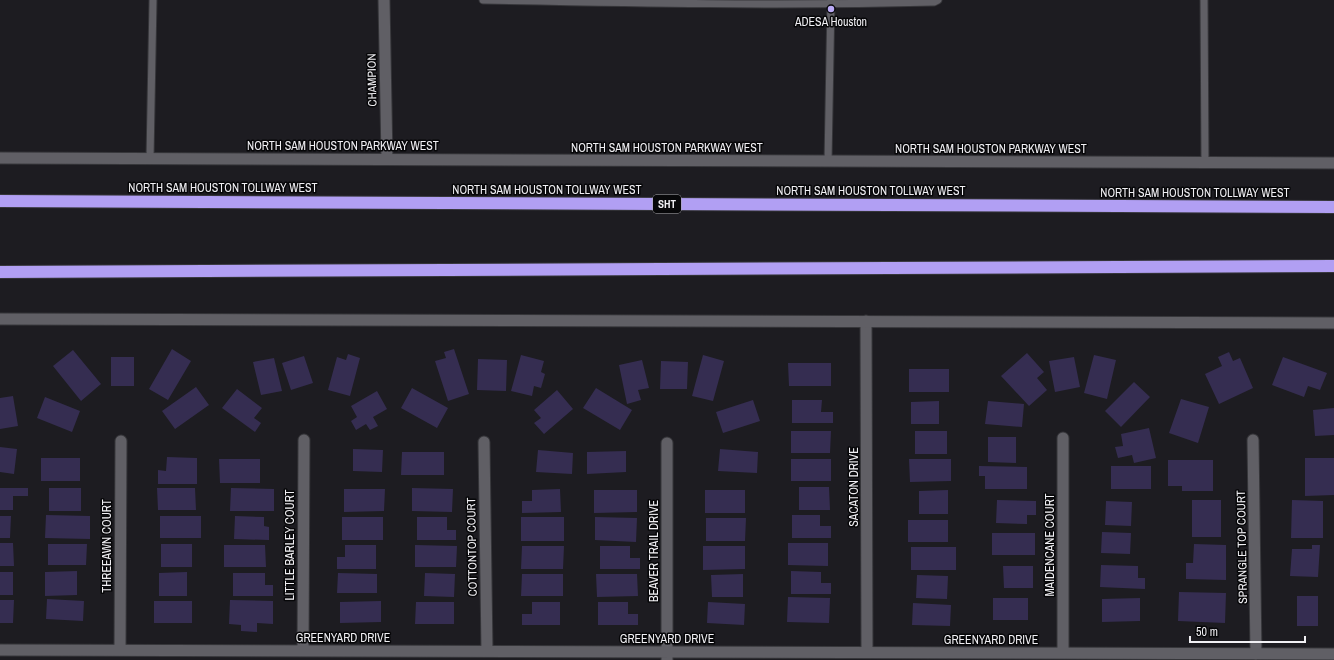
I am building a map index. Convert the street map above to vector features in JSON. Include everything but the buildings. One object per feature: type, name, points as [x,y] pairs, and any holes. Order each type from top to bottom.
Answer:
[{"type":"highway","name":"NORTH SAM HOUSTON TOLLWAY WEST","points":[[0,201],[1334,207]]},
{"type":"highway","points":[[0,272],[1334,266]]},
{"type":"street","name":"CHAMPION","points":[[384,0],[387,159]]},
{"type":"street","name":"NORTH SAM HOUSTON PARKWAY WEST","points":[[0,158],[1334,163]]},
{"type":"street","points":[[0,319],[1334,323]]},
{"type":"street","name":"SACATON DRIVE","points":[[866,321],[867,652]]},
{"type":"street","name":"MAIDENCANE COURT","points":[[1063,438],[1063,653]]},
{"type":"street","name":"LITTLE BARLEY COURT","points":[[303,650],[304,440]]},
{"type":"street","name":"SPRANGLE TOP COURT","points":[[1253,440],[1256,654]]},
{"type":"street","name":"THREEAWN COURT","points":[[120,650],[121,441]]},
{"type":"street","name":"COTTONTOP COURT","points":[[484,442],[487,651]]},
{"type":"street","name":"BEAVER TRAIL DRIVE","points":[[667,443],[667,656]]},
{"type":"street","name":"GREENYARD DRIVE","points":[[0,650],[487,651],[667,656],[867,652],[1334,654]]},
{"type":"lane","points":[[150,158],[153,0]]},
{"type":"lane","points":[[483,0],[654,2],[934,2],[938,0]]},
{"type":"lane","points":[[1204,0],[1205,163]]},
{"type":"lane","points":[[828,162],[831,2]]},
{"type":"place","name":"ADESA Houston","points":[[831,9]]}]
